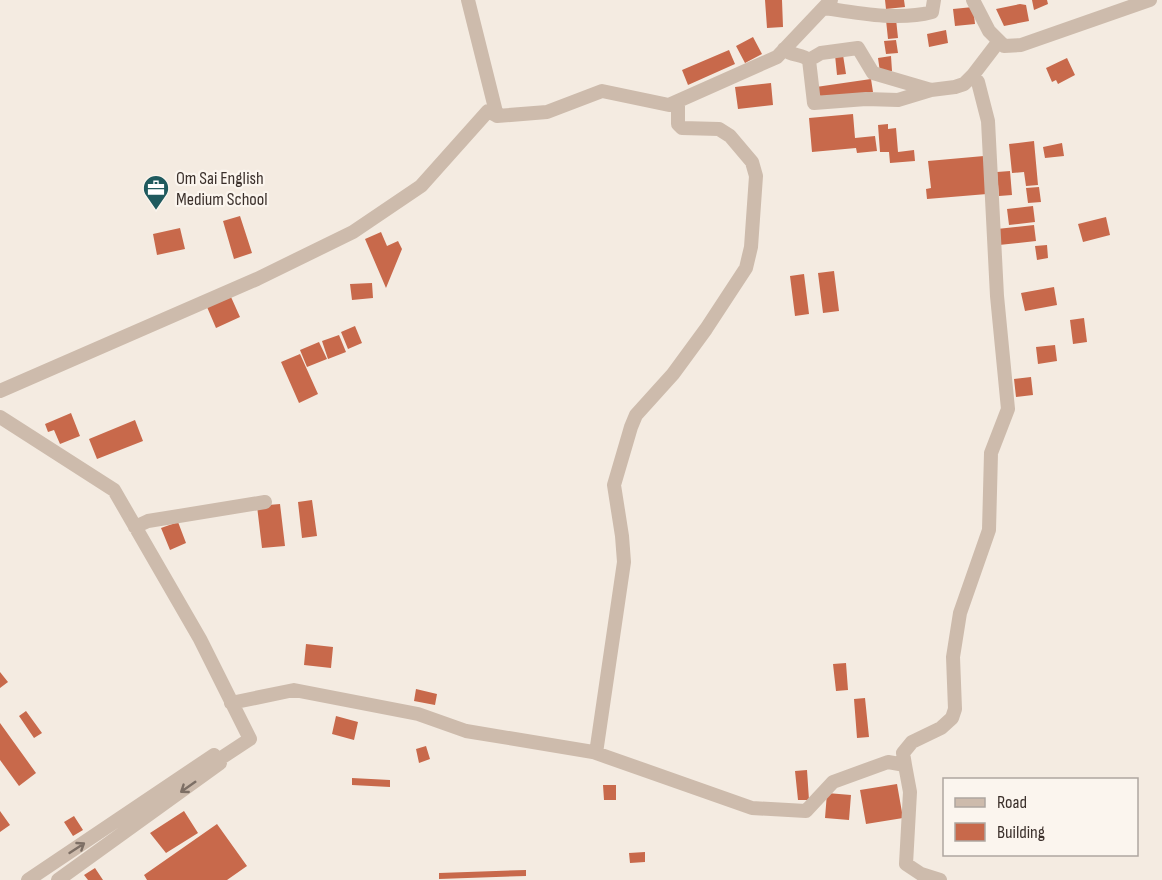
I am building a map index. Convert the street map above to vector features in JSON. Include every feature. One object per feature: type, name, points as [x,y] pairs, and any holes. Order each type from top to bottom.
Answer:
[{"type":"street","points":[[468,0],[497,116]]},
{"type":"street","points":[[906,0],[907,15]]},
{"type":"street","points":[[0,391],[257,279],[353,232],[421,186],[488,111],[497,116],[548,112],[602,91],[669,105],[777,57],[828,4],[877,14],[907,15],[932,12],[934,0]]},
{"type":"street","points":[[973,0],[989,31],[1004,46],[1021,45],[1150,0]]},
{"type":"street","points":[[784,49],[792,55],[805,56],[809,60],[814,103],[866,99],[888,102],[964,84],[999,41]]},
{"type":"street","points":[[809,60],[821,53],[858,48],[873,73],[931,90]]},
{"type":"street","points":[[940,880],[921,874],[906,864],[910,792],[903,753],[912,742],[941,728],[952,718],[955,709],[953,657],[960,613],[989,530],[991,453],[1008,409],[997,296],[988,121],[978,82],[973,75]]},
{"type":"street","points":[[596,753],[624,562],[615,497],[615,474],[636,415],[673,374],[706,329],[746,268],[751,247],[756,176],[752,162],[730,136],[720,129],[682,128],[678,124],[678,101]]},
{"type":"street","points":[[0,417],[114,490],[200,639],[250,739],[218,760]]},
{"type":"street","points":[[135,527],[148,521],[265,502]]},
{"type":"street","points":[[231,703],[294,690],[418,714],[466,731],[596,753],[752,808],[806,811],[833,782],[888,762],[905,765]]},
{"type":"street","points":[[28,880],[214,755],[220,763],[62,877],[57,861]]},
{"type":"building","points":[[765,0],[782,0],[783,27],[767,28]]},
{"type":"building","points":[[885,0],[904,0],[905,7],[886,9]]},
{"type":"building","points":[[1032,0],[1047,0],[1048,4],[1034,10]]},
{"type":"building","points":[[1026,5],[1029,21],[1004,26],[996,9]]},
{"type":"building","points":[[973,7],[975,24],[955,26],[953,9]]},
{"type":"building","points":[[896,19],[898,38],[888,39],[886,20]]},
{"type":"building","points":[[946,30],[948,43],[929,47],[927,34]]},
{"type":"building","points":[[753,37],[762,54],[745,63],[736,46]]},
{"type":"building","points":[[896,40],[898,53],[886,54],[884,41]]},
{"type":"building","points":[[729,50],[735,64],[688,85],[682,70]]},
{"type":"building","points":[[835,55],[843,55],[846,74],[837,75]]},
{"type":"building","points":[[891,56],[892,71],[880,72],[878,58]]},
{"type":"building","points":[[1067,58],[1075,75],[1058,84],[1056,80],[1052,82],[1046,68]]},
{"type":"building","points":[[871,79],[873,92],[817,100],[816,87]]},
{"type":"building","points":[[771,83],[773,105],[738,109],[735,87]]},
{"type":"building","points":[[853,114],[855,138],[875,136],[877,151],[857,153],[856,148],[812,152],[809,118]]},
{"type":"building","points":[[888,124],[888,129],[896,128],[898,152],[914,150],[915,161],[890,163],[889,152],[880,152],[878,125]]},
{"type":"building","points":[[1034,141],[1038,185],[1026,186],[1024,172],[1012,173],[1009,144]]},
{"type":"building","points":[[1062,143],[1064,156],[1045,158],[1043,147]]},
{"type":"building","points":[[984,156],[987,194],[927,199],[926,189],[931,188],[928,161]]},
{"type":"building","points":[[1010,171],[1012,195],[999,196],[997,172]]},
{"type":"building","points":[[1039,187],[1041,202],[1028,203],[1026,188]]},
{"type":"building","points":[[1033,206],[1035,222],[1009,225],[1007,209]]},
{"type":"building","points":[[240,216],[252,253],[234,259],[223,221]]},
{"type":"building","points":[[1106,217],[1110,235],[1083,242],[1078,224]]},
{"type":"building","points":[[1034,225],[1036,241],[999,245],[997,229]]},
{"type":"building","points":[[180,228],[185,249],[157,255],[153,234]]},
{"type":"building","points":[[381,232],[387,246],[398,241],[402,249],[386,288],[365,239]]},
{"type":"building","points":[[1047,245],[1048,258],[1037,260],[1035,246]]},
{"type":"building","points":[[834,271],[839,311],[823,313],[818,273]]},
{"type":"building","points":[[804,274],[809,314],[795,316],[790,276]]},
{"type":"building","points":[[372,283],[373,298],[352,300],[350,284]]},
{"type":"building","points":[[1054,287],[1057,305],[1025,311],[1021,293]]},
{"type":"building","points":[[231,297],[240,317],[216,328],[207,307]]},
{"type":"building","points":[[1084,318],[1087,342],[1073,344],[1070,320]]},
{"type":"building","points":[[355,326],[362,343],[348,349],[341,332]]},
{"type":"building","points":[[339,335],[346,352],[328,359],[322,341]]},
{"type":"building","points":[[319,342],[327,359],[307,367],[300,350]]},
{"type":"building","points":[[1055,345],[1057,361],[1038,364],[1036,347]]},
{"type":"building","points":[[300,354],[318,394],[299,403],[281,362]]},
{"type":"building","points":[[1031,377],[1033,395],[1016,397],[1014,379]]},
{"type":"building","points":[[71,413],[80,436],[60,444],[54,430],[48,432],[45,424]]},
{"type":"building","points":[[135,420],[143,441],[97,459],[89,439]]},
{"type":"building","points":[[312,500],[317,536],[302,538],[298,502]]},
{"type":"building","points":[[280,504],[285,546],[262,548],[257,506]]},
{"type":"building","points":[[178,522],[186,543],[170,550],[161,528]]},
{"type":"building","points":[[306,644],[333,647],[331,668],[304,665]]},
{"type":"building","points":[[846,663],[848,690],[836,691],[833,664]]},
{"type":"building","points":[[0,672],[8,682],[0,688]]},
{"type":"building","points":[[416,689],[437,694],[435,705],[414,701]]},
{"type":"building","points":[[865,698],[869,737],[857,738],[854,699]]},
{"type":"building","points":[[26,711],[42,733],[34,738],[19,716]]},
{"type":"building","points":[[336,716],[358,722],[354,740],[332,734]]},
{"type":"building","points":[[0,723],[36,773],[19,786],[0,760]]},
{"type":"building","points":[[426,746],[430,759],[419,763],[416,749]]},
{"type":"building","points":[[807,770],[809,800],[798,800],[795,771]]},
{"type":"building","points":[[352,778],[390,780],[390,787],[352,785]]},
{"type":"building","points":[[897,784],[903,818],[866,824],[860,790]]},
{"type":"building","points":[[603,785],[616,785],[616,800],[604,800]]},
{"type":"building","points":[[827,793],[851,795],[849,820],[825,818]]},
{"type":"building","points":[[0,811],[10,825],[0,832]]},
{"type":"building","points":[[184,811],[198,833],[166,853],[150,833]]},
{"type":"building","points":[[74,816],[83,830],[73,836],[64,822]]},
{"type":"building","points":[[217,824],[247,866],[227,880],[147,880],[144,875]]},
{"type":"building","points":[[645,852],[645,862],[630,863],[629,853]]},
{"type":"building","points":[[95,868],[103,880],[88,880],[84,875]]},
{"type":"building","points":[[526,870],[526,876],[439,879],[439,873]]},
{"type":"place","name":"Om Sai English Medium School","points":[[156,211]]}]
